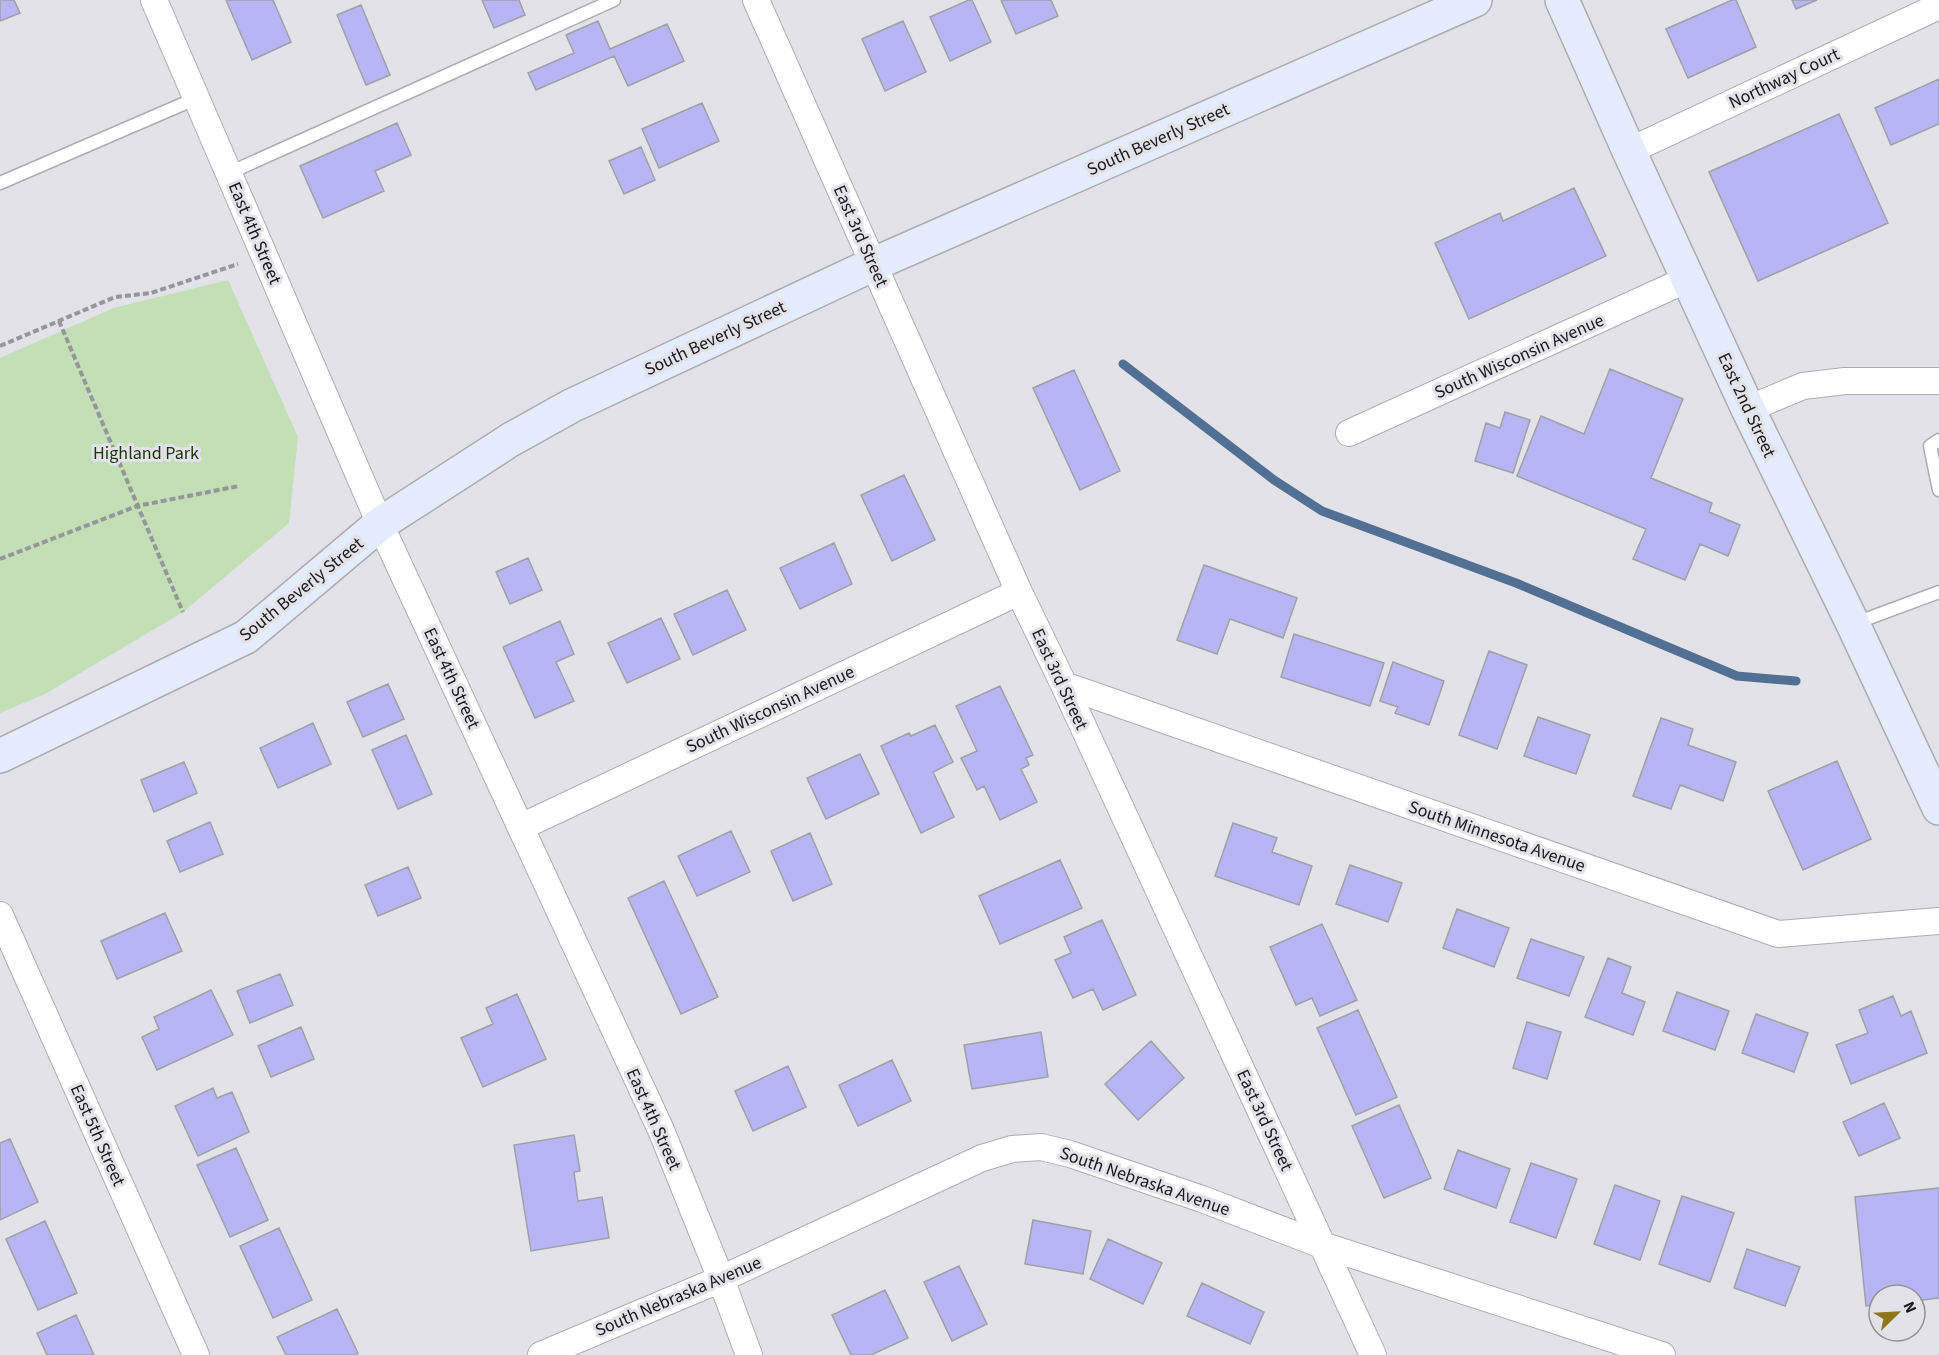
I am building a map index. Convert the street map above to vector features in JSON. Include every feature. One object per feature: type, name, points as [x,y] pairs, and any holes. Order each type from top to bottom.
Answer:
[{"type":"main road","name":"South Beverly Street","points":[[0,756],[246,637],[380,524],[510,440],[571,406],[874,264],[1475,0]]},
{"type":"main road","name":"East 2nd Street","points":[[1562,0],[1748,409],[1853,624],[1939,808]]},
{"type":"street","name":"East 4th Street","points":[[154,0],[380,524],[661,1130],[749,1355]]},
{"type":"street","name":"East 3rd Street","points":[[756,0],[1019,592],[1373,1355]]},
{"type":"street","name":"Northway Court","points":[[1629,151],[1939,6]]},
{"type":"street","name":"South Wisconsin Avenue","points":[[1350,433],[1688,279]]},
{"type":"street","points":[[1748,409],[1803,386],[1845,381],[1939,381]]},
{"type":"street","name":"South Wisconsin Avenue","points":[[521,826],[1019,592]]},
{"type":"street","name":"South Minnesota Avenue","points":[[1064,685],[1778,934],[1939,921]]},
{"type":"street","name":"East 5th Street","points":[[0,915],[196,1355]]},
{"type":"street","name":"South Nebraska Avenue","points":[[541,1355],[721,1279],[982,1158],[1012,1149],[1041,1147],[1070,1154],[1202,1199],[1322,1245],[1662,1355]]},
{"type":"lane","points":[[229,173],[614,0]]},
{"type":"lane","points":[[0,183],[197,98]]},
{"type":"lane","points":[[1939,440],[1930,446],[1939,490]]},
{"type":"lane","points":[[1853,624],[1939,592]]},
{"type":"path","points":[[0,346],[115,297],[151,293],[265,255]]},
{"type":"path","points":[[59,321],[183,612]]},
{"type":"path","points":[[0,559],[137,506],[239,486]]},
{"type":"green space","name":"Highland Park","points":[[228,280],[298,437],[289,523],[183,612],[45,694],[0,713],[0,358],[114,308]]},
{"type":"building","points":[[0,0],[14,0],[20,13],[0,21]]},
{"type":"building","points":[[226,0],[273,0],[291,42],[252,60]]},
{"type":"building","points":[[482,0],[519,0],[525,15],[494,28]]},
{"type":"building","points":[[972,0],[991,42],[950,61],[930,17]]},
{"type":"building","points":[[1001,0],[1051,0],[1058,16],[1016,34]]},
{"type":"building","points":[[1736,0],[1756,47],[1688,78],[1666,29]]},
{"type":"building","points":[[1792,0],[1817,0],[1796,9]]},
{"type":"building","points":[[361,5],[390,75],[366,85],[337,15]]},
{"type":"building","points":[[598,21],[610,49],[667,24],[684,61],[628,86],[614,56],[536,90],[528,73],[574,53],[566,35]]},
{"type":"building","points":[[903,21],[926,72],[885,91],[862,39]]},
{"type":"building","points":[[1939,79],[1939,124],[1891,145],[1875,108]]},
{"type":"building","points":[[702,103],[719,141],[659,168],[642,129]]},
{"type":"building","points":[[1839,114],[1888,223],[1758,281],[1709,172]]},
{"type":"building","points":[[397,123],[411,155],[375,171],[384,191],[323,218],[300,166]]},
{"type":"building","points":[[641,147],[655,180],[624,194],[609,161]]},
{"type":"building","points":[[1574,188],[1606,256],[1469,319],[1435,243],[1500,213],[1503,221]]},
{"type":"building","points":[[1610,369],[1683,399],[1651,478],[1712,503],[1709,512],[1740,525],[1728,556],[1700,544],[1685,580],[1633,559],[1646,529],[1517,476],[1541,416],[1584,434]]},
{"type":"building","points":[[1074,370],[1120,471],[1080,490],[1033,388]]},
{"type":"building","points":[[1505,412],[1530,420],[1513,473],[1475,461],[1486,423],[1500,428]]},
{"type":"building","points":[[904,475],[935,540],[892,561],[861,495]]},
{"type":"building","points":[[834,543],[852,584],[800,609],[780,568]]},
{"type":"building","points":[[528,558],[542,590],[510,604],[496,572]]},
{"type":"building","points":[[1204,565],[1297,598],[1283,638],[1230,619],[1217,654],[1177,640]]},
{"type":"building","points":[[727,590],[746,630],[693,655],[674,614]]},
{"type":"building","points":[[661,618],[680,659],[627,683],[608,643]]},
{"type":"building","points":[[560,621],[574,654],[556,662],[574,701],[535,718],[503,647]]},
{"type":"building","points":[[1294,634],[1384,663],[1370,706],[1281,677]]},
{"type":"building","points":[[1489,651],[1527,665],[1497,749],[1459,735]]},
{"type":"building","points":[[1393,662],[1444,681],[1429,725],[1395,713],[1398,707],[1380,701]]},
{"type":"building","points":[[388,684],[404,719],[363,737],[347,702]]},
{"type":"building","points":[[1000,686],[1033,755],[1026,758],[1029,765],[1021,769],[1037,802],[1000,820],[984,786],[977,790],[961,758],[977,751],[956,706]]},
{"type":"building","points":[[1538,717],[1590,735],[1576,774],[1524,756]]},
{"type":"building","points":[[1661,718],[1693,729],[1688,745],[1736,762],[1723,801],[1680,785],[1671,809],[1633,796]]},
{"type":"building","points":[[313,723],[331,764],[278,788],[260,748]]},
{"type":"building","points":[[935,725],[953,762],[933,772],[954,817],[921,833],[881,746],[909,733],[911,736]]},
{"type":"building","points":[[406,735],[432,794],[398,809],[372,750]]},
{"type":"building","points":[[860,754],[879,794],[826,819],[807,778]]},
{"type":"building","points":[[1837,761],[1871,839],[1803,870],[1768,791]]},
{"type":"building","points":[[184,762],[197,793],[154,812],[141,780]]},
{"type":"building","points":[[210,822],[223,854],[180,872],[167,841]]},
{"type":"building","points":[[1233,823],[1277,838],[1272,852],[1312,866],[1299,905],[1215,876]]},
{"type":"building","points":[[731,831],[750,872],[697,896],[678,856]]},
{"type":"building","points":[[810,833],[832,884],[793,901],[771,851]]},
{"type":"building","points":[[1060,860],[1082,908],[1000,944],[979,896]]},
{"type":"building","points":[[1350,865],[1402,883],[1388,922],[1336,904]]},
{"type":"building","points":[[408,867],[421,898],[378,916],[365,885]]},
{"type":"building","points":[[664,881],[718,997],[681,1014],[628,898]]},
{"type":"building","points":[[1457,909],[1509,928],[1494,967],[1443,948]]},
{"type":"building","points":[[165,913],[182,951],[117,979],[101,941]]},
{"type":"building","points":[[1102,920],[1136,995],[1103,1010],[1093,989],[1073,998],[1055,960],[1071,953],[1064,937]]},
{"type":"building","points":[[1322,924],[1357,1000],[1320,1016],[1312,998],[1296,1005],[1270,947]]},
{"type":"building","points":[[1531,939],[1584,957],[1569,996],[1517,978]]},
{"type":"building","points":[[1608,958],[1631,967],[1622,993],[1645,1002],[1633,1035],[1585,1017]]},
{"type":"building","points":[[280,974],[293,1005],[250,1023],[237,991]]},
{"type":"building","points":[[211,990],[233,1035],[157,1070],[142,1037],[159,1029],[154,1017]]},
{"type":"building","points":[[1677,992],[1729,1011],[1715,1050],[1663,1031]]},
{"type":"building","points":[[517,994],[546,1059],[483,1087],[461,1038],[493,1024],[486,1008]]},
{"type":"building","points":[[1893,996],[1901,1016],[1911,1011],[1927,1053],[1851,1084],[1836,1045],[1868,1033],[1859,1010]]},
{"type":"building","points":[[1358,1010],[1397,1097],[1356,1115],[1317,1028]]},
{"type":"building","points":[[1756,1014],[1808,1033],[1794,1072],[1742,1053]]},
{"type":"building","points":[[1527,1022],[1561,1032],[1547,1079],[1513,1068]]},
{"type":"building","points":[[301,1027],[314,1059],[271,1077],[258,1046]]},
{"type":"building","points":[[1041,1032],[1048,1077],[972,1089],[964,1045]]},
{"type":"building","points":[[1151,1041],[1184,1078],[1138,1120],[1105,1084]]},
{"type":"building","points":[[892,1060],[911,1101],[858,1126],[839,1085]]},
{"type":"building","points":[[788,1066],[806,1107],[753,1131],[735,1091]]},
{"type":"building","points":[[213,1088],[217,1098],[232,1092],[249,1132],[198,1156],[175,1106]]},
{"type":"building","points":[[1884,1103],[1900,1138],[1859,1156],[1843,1122]]},
{"type":"building","points":[[1399,1105],[1431,1178],[1384,1198],[1352,1126]]},
{"type":"building","points":[[574,1135],[580,1171],[574,1172],[578,1201],[602,1197],[609,1238],[531,1251],[514,1145]]},
{"type":"building","points":[[10,1139],[38,1202],[0,1220],[0,1143]]},
{"type":"building","points":[[236,1148],[268,1220],[230,1237],[197,1165]]},
{"type":"building","points":[[1458,1150],[1510,1169],[1496,1208],[1444,1189]]},
{"type":"building","points":[[1531,1163],[1577,1179],[1556,1238],[1510,1222]]},
{"type":"building","points":[[1615,1185],[1660,1201],[1640,1260],[1594,1244]]},
{"type":"building","points":[[1939,1188],[1939,1298],[1927,1300],[1927,1283],[1867,1283],[1866,1306],[1855,1197]]},
{"type":"building","points":[[1682,1196],[1734,1213],[1710,1282],[1659,1264]]},
{"type":"building","points":[[1033,1220],[1091,1231],[1083,1274],[1025,1264]]},
{"type":"building","points":[[45,1221],[77,1293],[38,1310],[6,1239]]},
{"type":"building","points":[[279,1228],[312,1300],[273,1318],[240,1246]]},
{"type":"building","points":[[1108,1239],[1162,1263],[1143,1304],[1090,1279]]},
{"type":"building","points":[[1747,1249],[1800,1267],[1785,1306],[1734,1288]]},
{"type":"building","points":[[959,1266],[987,1324],[952,1341],[924,1282]]},
{"type":"building","points":[[1202,1283],[1264,1312],[1250,1344],[1187,1316]]},
{"type":"building","points":[[885,1290],[908,1338],[871,1355],[851,1355],[832,1315]]},
{"type":"building","points":[[337,1309],[358,1353],[355,1355],[286,1355],[277,1337]]},
{"type":"building","points":[[76,1315],[94,1355],[47,1355],[37,1333]]},
{"type":"waterway","points":[[1123,364],[1274,480],[1322,511],[1516,583],[1737,676],[1796,681]]}]
